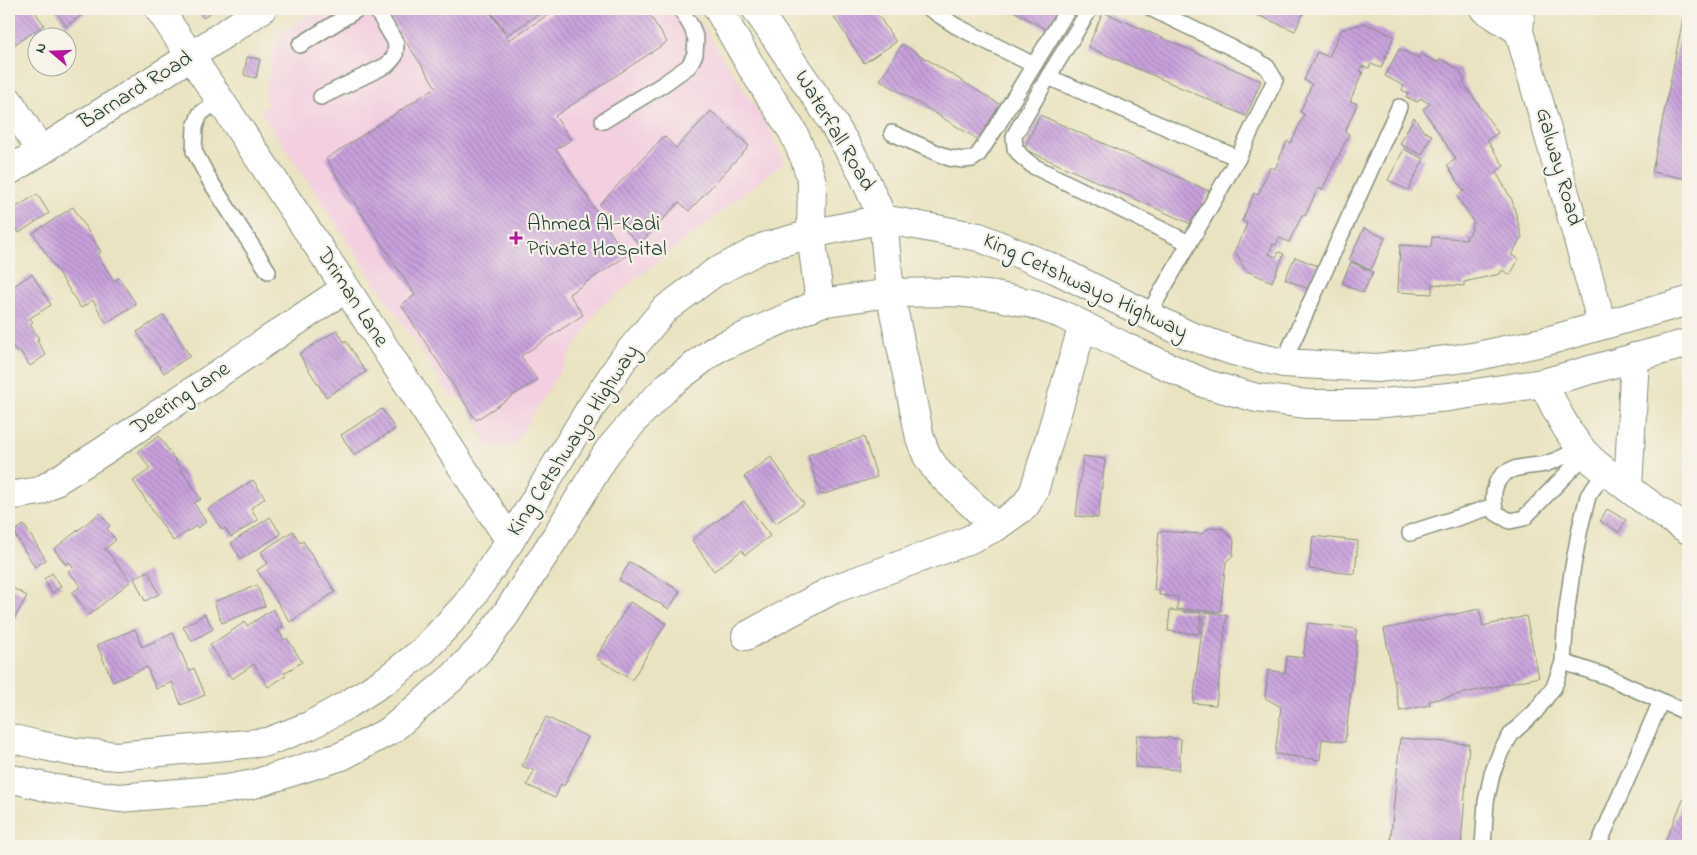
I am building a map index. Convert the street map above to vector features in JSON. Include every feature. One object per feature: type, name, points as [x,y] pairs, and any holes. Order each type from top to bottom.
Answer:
[{"type":"main road","name":"Driman Lane","points":[[159,9],[346,288],[510,541]]},
{"type":"main road","name":"Barnard Road","points":[[9,171],[262,9]]},
{"type":"main road","name":"Waterfall Road","points":[[718,9],[752,68],[793,132],[805,159],[812,182],[811,234],[820,303]]},
{"type":"main road","name":"Waterfall Road","points":[[756,9],[827,113],[862,170],[883,220],[890,293],[920,438],[927,456],[938,472],[996,527]]},
{"type":"main road","points":[[1484,9],[1520,20]]},
{"type":"main road","name":"Galway Road","points":[[1520,20],[1602,324]]},
{"type":"main road","points":[[9,101],[41,151]]},
{"type":"main road","name":"King Cetshwayo Highway","points":[[9,738],[39,746],[74,752],[116,756],[267,742],[300,729],[350,703],[386,680],[423,651],[466,605],[510,541],[588,412],[619,366],[664,310],[714,274],[764,247],[811,234],[883,220],[979,236],[1056,269],[1188,335],[1233,352],[1283,363],[1377,368],[1473,357],[1547,341],[1688,301]]},
{"type":"main road","name":"Deering Lane","points":[[9,494],[15,495],[40,491],[102,452],[346,288]]},
{"type":"main road","name":"King Cetshwayo Highway","points":[[9,778],[50,788],[119,798],[227,789],[254,784],[342,756],[391,730],[453,677],[481,648],[541,561],[608,450],[669,385],[716,349],[820,303],[890,293],[957,292],[995,296],[1033,304],[1061,314],[1127,348],[1206,384],[1257,398],[1307,404],[1373,404],[1449,397],[1543,383],[1688,342]]},
{"type":"main road","points":[[746,636],[834,589],[964,542],[996,527],[1024,506],[1034,491],[1083,325]]},
{"type":"main road","points":[[1628,488],[1635,357]]},
{"type":"main road","points":[[1543,383],[1566,428],[1590,458],[1663,514],[1688,530]]},
{"type":"lane","points":[[300,45],[358,9]]},
{"type":"lane","points":[[321,96],[387,65],[395,56],[396,44],[376,9]]},
{"type":"lane","points":[[603,121],[662,86],[689,66],[695,54],[696,40],[692,28],[681,9]]},
{"type":"lane","points":[[930,9],[956,26],[1034,66]]},
{"type":"lane","points":[[892,133],[949,158],[963,160],[972,159],[978,155],[1068,9]]},
{"type":"lane","points":[[1090,9],[1048,76],[1014,136],[1015,148],[1020,156],[1033,166],[1190,243]]},
{"type":"lane","points":[[1148,315],[1238,158],[1274,86],[1275,80],[1267,67],[1255,59],[1152,9]]},
{"type":"lane","points":[[1048,76],[1238,158]]},
{"type":"lane","points":[[220,98],[200,114],[195,126],[194,150],[210,181],[268,271]]},
{"type":"lane","points":[[1283,363],[1399,107]]},
{"type":"lane","points":[[1590,458],[1524,518],[1510,521],[1496,513],[1493,491],[1497,483],[1512,469],[1544,464],[1563,458],[1630,457]]},
{"type":"lane","points":[[1483,846],[1486,802],[1492,774],[1501,752],[1512,733],[1534,712],[1554,687],[1564,662],[1566,616],[1580,528],[1588,496],[1590,458]]},
{"type":"lane","points":[[1410,533],[1494,506]]},
{"type":"lane","points":[[1564,662],[1608,677],[1688,713]]},
{"type":"lane","points":[[1598,846],[1661,701]]},
{"type":"shaded area","name":"Ahmed Al-Kadi Private Hospital","points":[[317,9],[691,9],[764,120],[785,161],[599,308],[513,447],[488,448],[476,421],[458,394],[452,398],[260,110],[268,105],[264,97],[277,35]]},
{"type":"building","points":[[9,9],[33,9],[44,25],[39,28],[28,28],[28,36],[9,48]]},
{"type":"building","points":[[55,9],[91,9],[66,26]]},
{"type":"building","points":[[197,9],[216,9],[203,18]]},
{"type":"building","points":[[384,9],[488,9],[509,40],[557,9],[646,9],[667,42],[555,116],[571,140],[556,149],[626,256],[569,294],[583,315],[521,356],[537,380],[476,420],[401,305],[415,295],[326,159],[436,87]]},
{"type":"building","points":[[489,9],[546,9],[507,35]]},
{"type":"building","points":[[829,9],[874,9],[896,42],[864,63]]},
{"type":"building","points":[[1010,9],[1060,9],[1047,30]]},
{"type":"building","points":[[1243,9],[1305,9],[1295,31]]},
{"type":"building","points":[[1103,12],[1261,81],[1246,116],[1088,47]]},
{"type":"building","points":[[1684,14],[1688,15],[1688,179],[1652,172]]},
{"type":"building","points":[[1365,23],[1394,36],[1381,68],[1371,64],[1369,68],[1362,66],[1360,71],[1363,72],[1350,101],[1357,104],[1345,132],[1349,134],[1322,190],[1318,188],[1305,216],[1302,215],[1289,242],[1279,238],[1276,245],[1273,244],[1269,254],[1276,257],[1279,252],[1284,254],[1272,282],[1245,270],[1235,250],[1247,224],[1242,221],[1254,193],[1258,195],[1270,167],[1275,169],[1287,141],[1291,143],[1304,114],[1300,112],[1312,84],[1304,80],[1317,52],[1329,57],[1341,30]]},
{"type":"building","points":[[902,44],[1001,105],[979,140],[880,80]]},
{"type":"building","points":[[1399,49],[1418,58],[1421,54],[1438,63],[1440,59],[1460,70],[1465,80],[1463,82],[1498,133],[1487,140],[1504,166],[1496,172],[1512,200],[1522,237],[1511,255],[1519,259],[1510,275],[1502,270],[1500,274],[1464,282],[1464,286],[1432,284],[1432,294],[1398,292],[1400,245],[1431,247],[1432,237],[1467,239],[1466,236],[1469,235],[1474,223],[1457,196],[1464,191],[1447,165],[1456,159],[1423,109],[1430,104],[1420,98],[1418,102],[1406,97],[1408,93],[1402,90],[1404,86],[1385,76]]},
{"type":"building","points":[[247,57],[260,59],[256,78],[244,75]]},
{"type":"building","points":[[711,111],[749,146],[689,211],[679,202],[640,244],[599,205],[664,136],[676,148]]},
{"type":"building","points":[[1040,115],[1209,191],[1193,225],[1024,149]]},
{"type":"building","points":[[1414,117],[1423,131],[1432,135],[1422,155],[1400,144]]},
{"type":"building","points":[[1404,149],[1424,159],[1408,190],[1388,180]]},
{"type":"building","points":[[37,194],[49,213],[19,233],[9,217],[9,212]]},
{"type":"building","points":[[73,207],[101,252],[97,254],[114,281],[119,278],[136,304],[106,323],[93,300],[81,308],[33,233]]},
{"type":"building","points":[[1364,228],[1385,238],[1371,270],[1349,260]]},
{"type":"building","points":[[1295,257],[1318,266],[1308,289],[1285,279]]},
{"type":"building","points":[[1351,262],[1373,272],[1363,293],[1342,283]]},
{"type":"building","points":[[32,274],[51,305],[30,318],[33,322],[30,324],[39,339],[37,341],[46,355],[30,366],[20,351],[17,353],[9,341],[9,289]]},
{"type":"building","points":[[164,315],[190,356],[164,373],[137,332]]},
{"type":"building","points":[[337,330],[366,372],[326,397],[299,354]]},
{"type":"building","points":[[382,409],[395,429],[354,455],[341,435]]},
{"type":"building","points":[[159,436],[201,499],[194,503],[206,522],[198,528],[196,526],[173,541],[133,481],[150,469],[138,451]]},
{"type":"building","points":[[864,437],[877,477],[821,495],[808,455]]},
{"type":"building","points":[[1083,456],[1105,459],[1098,518],[1076,516]]},
{"type":"building","points":[[771,457],[804,504],[776,523],[744,477]]},
{"type":"building","points":[[253,480],[265,498],[251,508],[258,520],[231,537],[225,528],[222,530],[208,509]]},
{"type":"building","points":[[744,501],[770,536],[745,555],[742,550],[714,571],[692,540]]},
{"type":"building","points":[[1607,509],[1626,520],[1619,532],[1600,521]]},
{"type":"building","points":[[100,513],[110,526],[107,529],[116,540],[105,549],[131,581],[89,615],[72,593],[81,586],[68,571],[73,567],[69,562],[66,565],[54,549]]},
{"type":"building","points":[[270,517],[281,534],[241,559],[231,543]]},
{"type":"building","points":[[24,525],[46,560],[35,567],[13,532]]},
{"type":"building","points":[[1209,528],[1224,529],[1234,540],[1233,555],[1226,562],[1220,612],[1177,609],[1178,597],[1159,595],[1160,590],[1154,590],[1159,531],[1202,534]]},
{"type":"building","points":[[293,531],[300,543],[303,541],[335,592],[290,622],[257,570],[268,563],[261,552]]},
{"type":"building","points":[[1313,536],[1358,541],[1355,574],[1309,569]]},
{"type":"building","points":[[630,562],[680,591],[669,609],[619,580]]},
{"type":"building","points":[[148,571],[159,594],[145,601],[134,578]]},
{"type":"building","points":[[52,573],[61,586],[52,593],[44,579]]},
{"type":"building","points":[[257,585],[265,606],[222,623],[214,602]]},
{"type":"building","points":[[9,586],[27,596],[9,628]]},
{"type":"building","points":[[630,602],[666,623],[632,680],[596,658]]},
{"type":"building","points":[[273,609],[283,626],[278,629],[284,640],[287,638],[302,662],[284,673],[286,676],[268,687],[254,664],[232,679],[210,645],[245,622],[247,626]]},
{"type":"building","points":[[1479,609],[1483,626],[1526,616],[1539,677],[1429,701],[1430,705],[1400,711],[1384,629]]},
{"type":"building","points":[[1170,610],[1201,613],[1199,634],[1168,631]]},
{"type":"building","points":[[1204,612],[1227,615],[1216,705],[1193,703]]},
{"type":"building","points":[[205,614],[213,629],[192,641],[183,627]]},
{"type":"building","points":[[1308,623],[1357,629],[1345,742],[1322,739],[1320,760],[1275,754],[1281,707],[1265,698],[1268,670],[1285,673],[1287,656],[1303,658]]},
{"type":"building","points":[[135,629],[142,647],[173,633],[189,671],[194,668],[205,695],[181,705],[172,682],[156,689],[147,667],[113,682],[97,645]]},
{"type":"building","points":[[546,717],[588,737],[564,786],[561,784],[555,798],[527,785],[534,771],[522,766]]},
{"type":"building","points":[[1137,735],[1181,739],[1179,770],[1135,767]]},
{"type":"building","points":[[1400,738],[1469,744],[1461,846],[1390,846]]},
{"type":"building","points":[[1688,789],[1688,846],[1663,846]]},
{"type":"place","name":"Ahmed Al-Kadi Private Hospital","points":[[516,238]]}]
